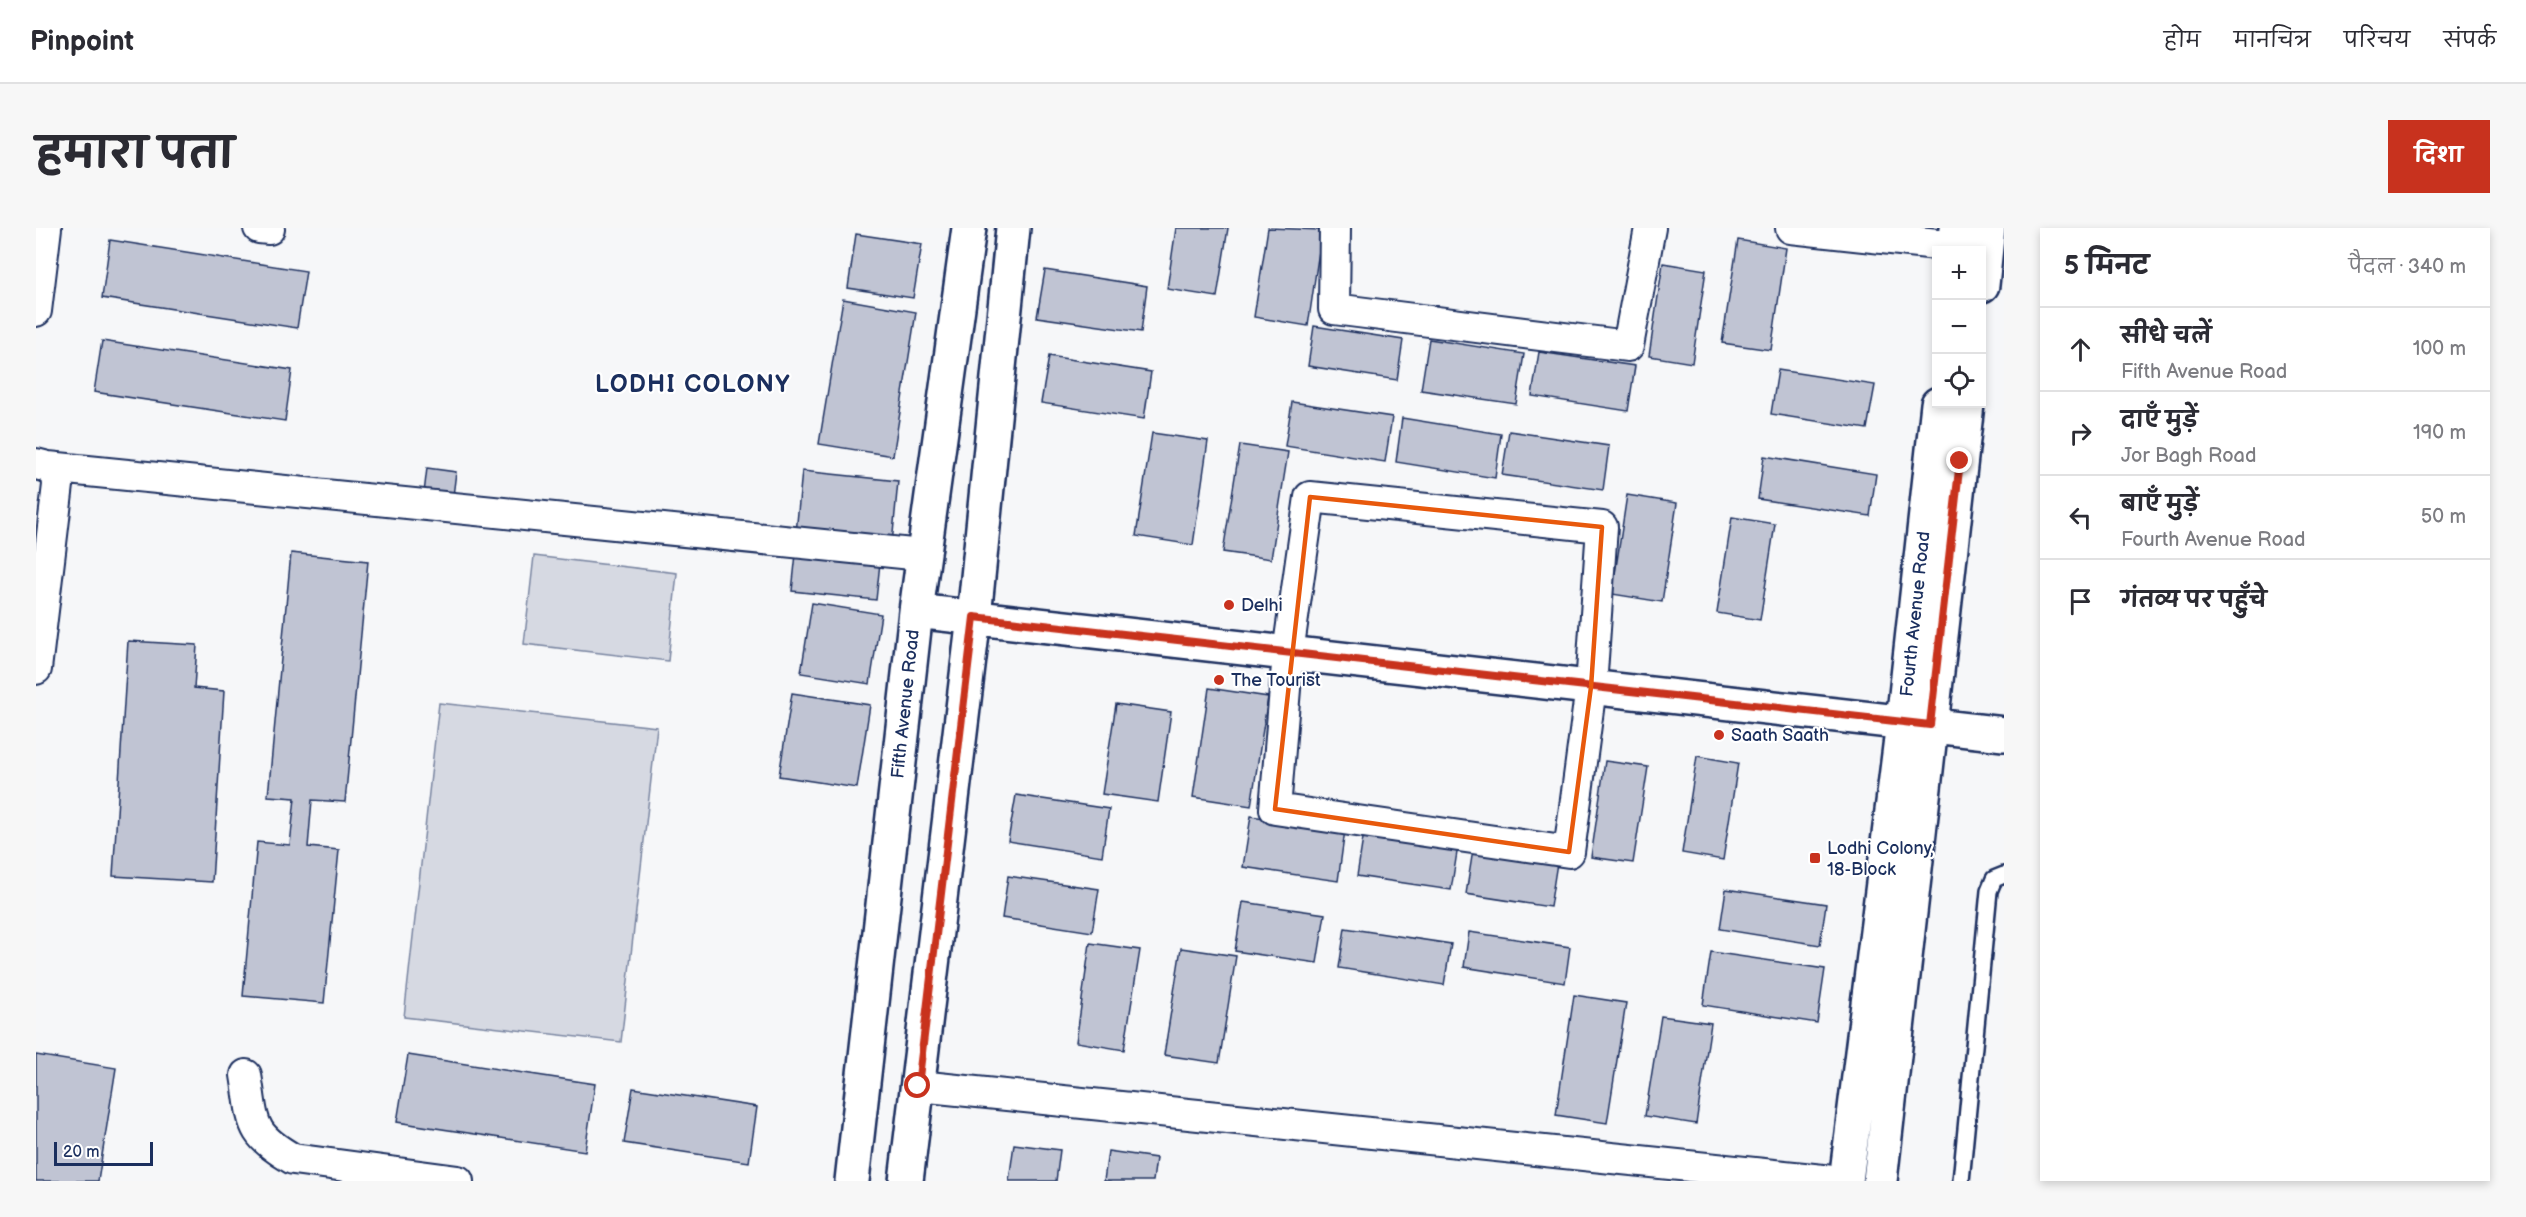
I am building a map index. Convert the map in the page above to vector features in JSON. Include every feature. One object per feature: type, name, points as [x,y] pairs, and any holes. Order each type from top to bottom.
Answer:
[{"type":"street","points":[[36,311],[46,228]]},
{"type":"street","name":"Fifth Avenue Road","points":[[852,1181],[922,555],[969,228]]},
{"type":"street","points":[[906,1181],[974,617],[1013,228]]},
{"type":"street","points":[[1335,228],[1334,309],[1628,346],[1650,228]]},
{"type":"street","points":[[1791,228],[1974,243]]},
{"type":"street","name":"Fourth Avenue Road","points":[[1880,1181],[1938,408]]},
{"type":"street","name":"Fourth Avenue Road","points":[[1846,1181],[1966,408]]},
{"type":"street","points":[[42,465],[922,555]]},
{"type":"street","points":[[36,669],[58,485],[57,475],[42,465]]},
{"type":"street","points":[[1310,497],[1602,527],[1591,687],[1569,852],[1275,809],[1288,652],[1310,497]]},
{"type":"street","points":[[916,611],[2004,734]]},
{"type":"street","points":[[246,1075],[255,1128],[270,1146],[293,1159],[458,1181]]},
{"type":"street","points":[[918,1086],[1833,1181]]},
{"type":"lane","points":[[1961,1181],[1989,891],[1994,879],[2004,875]]},
{"type":"highlighted area","points":[[1310,497],[1602,527],[1591,687],[1569,852],[1275,809]]},
{"type":"shaded area","points":[[534,556],[677,573],[668,661],[524,644]]},
{"type":"shaded area","points":[[439,703],[657,727],[621,1042],[404,1017]]},
{"type":"building","points":[[1176,228],[1228,228],[1217,297],[1167,289]]},
{"type":"building","points":[[1268,228],[1322,230],[1308,326],[1254,317]]},
{"type":"building","points":[[856,234],[922,244],[913,298],[848,288]]},
{"type":"building","points":[[110,240],[306,271],[297,328],[102,298]]},
{"type":"building","points":[[1738,240],[1786,248],[1771,350],[1722,343]]},
{"type":"building","points":[[1663,263],[1706,270],[1692,363],[1649,356]]},
{"type":"building","points":[[1045,270],[1147,286],[1141,332],[1037,317]]},
{"type":"building","points":[[843,299],[916,312],[893,456],[819,444]]},
{"type":"building","points":[[1314,326],[1403,340],[1397,380],[1308,366]]},
{"type":"building","points":[[1429,339],[1524,354],[1516,404],[1421,390]]},
{"type":"building","points":[[102,341],[292,370],[285,421],[94,392]]},
{"type":"building","points":[[1539,352],[1635,366],[1628,411],[1532,396]]},
{"type":"building","points":[[1049,356],[1151,372],[1144,419],[1041,403]]},
{"type":"building","points":[[1778,370],[1875,385],[1867,429],[1771,414]]},
{"type":"building","points":[[1292,402],[1392,417],[1385,462],[1285,446]]},
{"type":"building","points":[[1402,418],[1501,434],[1495,478],[1396,462]]},
{"type":"building","points":[[1509,431],[1609,446],[1603,490],[1502,475]]},
{"type":"building","points":[[1152,433],[1208,441],[1193,545],[1136,536]]},
{"type":"building","points":[[1240,445],[1288,452],[1271,559],[1223,552]]},
{"type":"building","points":[[1764,456],[1876,474],[1870,516],[1758,499]]},
{"type":"building","points":[[427,468],[456,472],[453,496],[424,493]]},
{"type":"building","points":[[802,471],[898,481],[892,544],[796,533]]},
{"type":"building","points":[[1627,495],[1677,503],[1662,602],[1612,594]]},
{"type":"building","points":[[1732,517],[1775,524],[1760,620],[1717,613]]},
{"type":"building","points":[[291,553],[368,561],[345,802],[312,800],[308,847],[339,850],[324,1003],[243,996],[257,842],[290,845],[295,798],[268,796]]},
{"type":"building","points":[[796,554],[880,563],[876,600],[792,591]]},
{"type":"building","points":[[812,603],[881,614],[870,684],[801,673]]},
{"type":"building","points":[[128,641],[197,645],[194,688],[224,691],[212,882],[113,876]]},
{"type":"building","points":[[1209,688],[1268,697],[1251,806],[1193,797]]},
{"type":"building","points":[[792,693],[870,705],[857,788],[779,776]]},
{"type":"building","points":[[1116,704],[1171,712],[1158,802],[1102,794]]},
{"type":"building","points":[[1697,756],[1738,763],[1723,860],[1682,853]]},
{"type":"building","points":[[1605,761],[1648,767],[1633,863],[1591,857]]},
{"type":"building","points":[[1016,795],[1109,809],[1102,856],[1008,841]]},
{"type":"building","points":[[1251,816],[1345,830],[1338,881],[1243,867]]},
{"type":"building","points":[[1364,832],[1458,846],[1451,890],[1357,876]]},
{"type":"building","points":[[1473,850],[1557,863],[1550,907],[1466,894]]},
{"type":"building","points":[[1008,876],[1099,889],[1092,932],[1002,918]]},
{"type":"building","points":[[1726,889],[1826,904],[1820,945],[1720,929]]},
{"type":"building","points":[[1243,902],[1325,914],[1317,963],[1235,951]]},
{"type":"building","points":[[1345,928],[1451,944],[1444,985],[1339,968]]},
{"type":"building","points":[[1469,932],[1570,947],[1565,983],[1464,967]]},
{"type":"building","points":[[1090,943],[1140,950],[1124,1050],[1076,1042]]},
{"type":"building","points":[[1181,948],[1236,956],[1219,1063],[1164,1055]]},
{"type":"building","points":[[1711,952],[1825,969],[1817,1023],[1703,1005]]},
{"type":"building","points":[[1574,995],[1626,1003],[1607,1123],[1556,1115]]},
{"type":"building","points":[[1661,1016],[1711,1023],[1696,1124],[1645,1116]]},
{"type":"building","points":[[36,1055],[116,1068],[98,1181],[36,1181]]},
{"type":"building","points":[[408,1055],[595,1084],[585,1151],[397,1122]]},
{"type":"building","points":[[633,1088],[757,1107],[749,1162],[624,1143]]},
{"type":"building","points":[[1014,1144],[1060,1150],[1056,1181],[1009,1181]]},
{"type":"building","points":[[1108,1151],[1156,1158],[1153,1181],[1104,1181]]},
{"type":"place","name":"Delhi","points":[[1229,605]]},
{"type":"place","name":"The Tourist","points":[[1219,680]]},
{"type":"place","name":"Saath Saath","points":[[1719,735]]},
{"type":"place","name":"Lodhi Colony, 18-Block","points":[[1815,858]]},
{"type":"district","name":"LODHI COLONY","points":[[693,384]]},
{"type":"route","points":[[918,1086],[974,617],[1930,725],[1960,461]]}]
